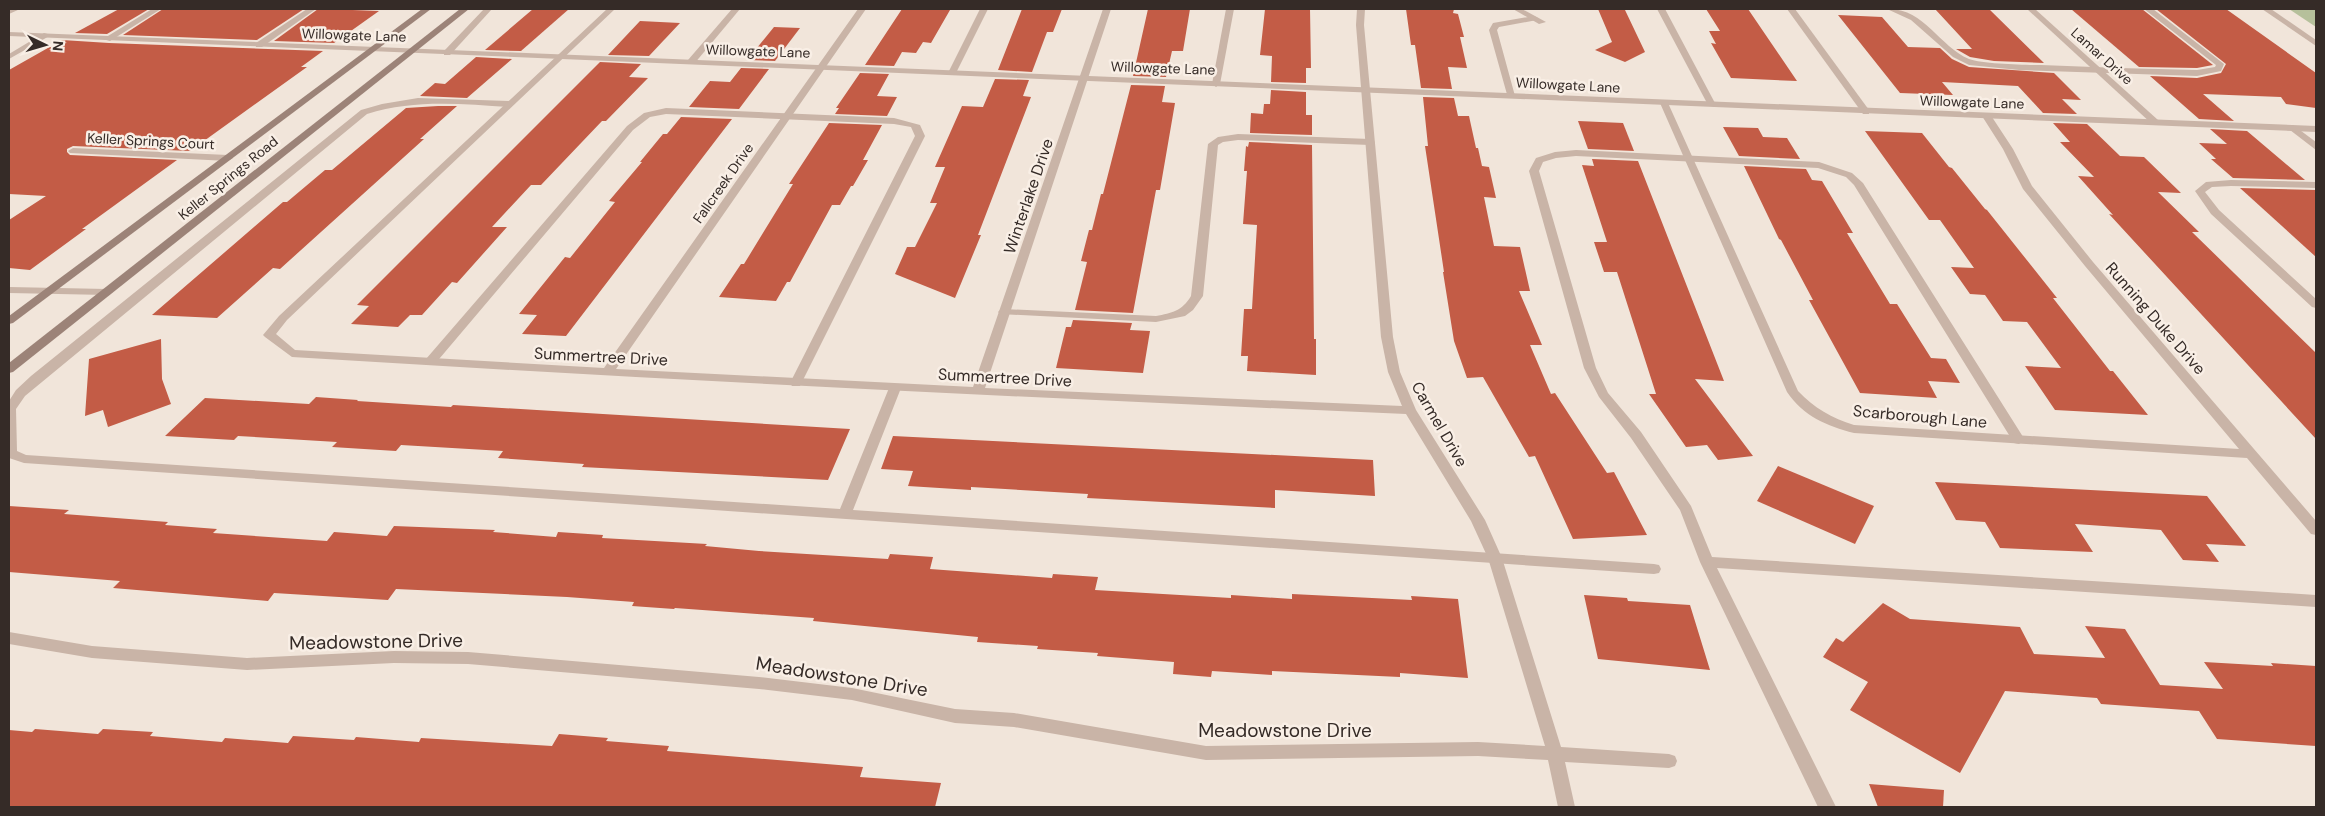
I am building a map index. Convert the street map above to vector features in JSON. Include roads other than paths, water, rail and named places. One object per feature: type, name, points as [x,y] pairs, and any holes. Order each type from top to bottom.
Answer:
[{"type":"main road","name":"Keller Springs Road","points":[[9,321],[427,9]]},
{"type":"main road","name":"Keller Springs Road","points":[[9,368],[464,9]]},
{"type":"street","points":[[9,12],[16,9]]},
{"type":"street","points":[[107,39],[157,9]]},
{"type":"street","points":[[259,46],[312,9]]},
{"type":"street","points":[[447,53],[488,9]]},
{"type":"street","name":"Summertree Drive","points":[[611,9],[283,318],[269,335],[280,346],[292,353],[796,383],[1410,410]]},
{"type":"street","points":[[691,62],[736,9]]},
{"type":"street","name":"Fallcreek Drive","points":[[607,373],[862,9]]},
{"type":"street","points":[[952,73],[984,9]]},
{"type":"street","name":"Winterlake Drive","points":[[977,392],[1107,9]]},
{"type":"street","points":[[1216,84],[1230,9]]},
{"type":"street","name":"Carmel Drive","points":[[1361,9],[1360,24],[1387,338],[1394,372],[1410,410],[1478,520],[1495,558],[1555,752],[1566,807]]},
{"type":"street","points":[[1511,96],[1493,30],[1496,25],[1508,21],[1538,20],[1517,9]]},
{"type":"street","points":[[1662,9],[1712,105]]},
{"type":"street","points":[[1791,9],[1866,112]]},
{"type":"street","points":[[1891,9],[1914,18],[1956,55],[1969,62],[2019,67],[2197,73],[2218,69],[2220,64],[2148,9]]},
{"type":"street","name":"Lamar Drive","points":[[2031,9],[2155,122]]},
{"type":"street","points":[[2266,9],[2316,44]]},
{"type":"street","name":"Willowgate Lane","points":[[9,34],[259,46],[820,67],[1866,112],[2316,129]]},
{"type":"street","points":[[9,57],[47,36]]},
{"type":"street","points":[[510,104],[411,100],[386,103],[364,112],[35,379],[20,394],[10,409],[10,453],[24,459],[1654,569]]},
{"type":"street","name":"Scarborough Lane","points":[[1664,103],[1794,392],[1807,408],[1828,422],[1854,429],[2252,454]]},
{"type":"street","points":[[430,362],[630,128],[648,115],[666,111],[894,121],[915,126],[920,136],[796,383]]},
{"type":"street","name":"Running Duke Drive","points":[[1987,116],[2008,149],[2027,187],[2089,264],[2316,530]]},
{"type":"street","points":[[2293,128],[2316,147]]},
{"type":"street","points":[[1004,312],[1156,318],[1177,316],[1189,309],[1197,296],[1213,144],[1221,138],[1238,137],[1370,142]]},
{"type":"street","name":"Keller Springs Court","points":[[73,151],[228,158]]},
{"type":"street","points":[[1827,807],[1707,562],[1686,509],[1636,435],[1602,394],[1590,368],[1534,171],[1539,160],[1555,154],[1576,153],[1819,165],[1849,175],[1858,183],[2019,440]]},
{"type":"street","points":[[2316,186],[2209,184],[2200,192],[2216,212],[2316,305]]},
{"type":"street","points":[[9,290],[106,292]]},
{"type":"street","points":[[845,514],[895,388]]},
{"type":"street","points":[[1707,562],[2316,601]]},
{"type":"street","name":"Meadowstone Drive","points":[[9,638],[92,652],[247,664],[394,657],[468,658],[759,683],[852,694],[955,716],[1014,720],[1206,753],[1478,749],[1555,752],[1669,761]]}]
